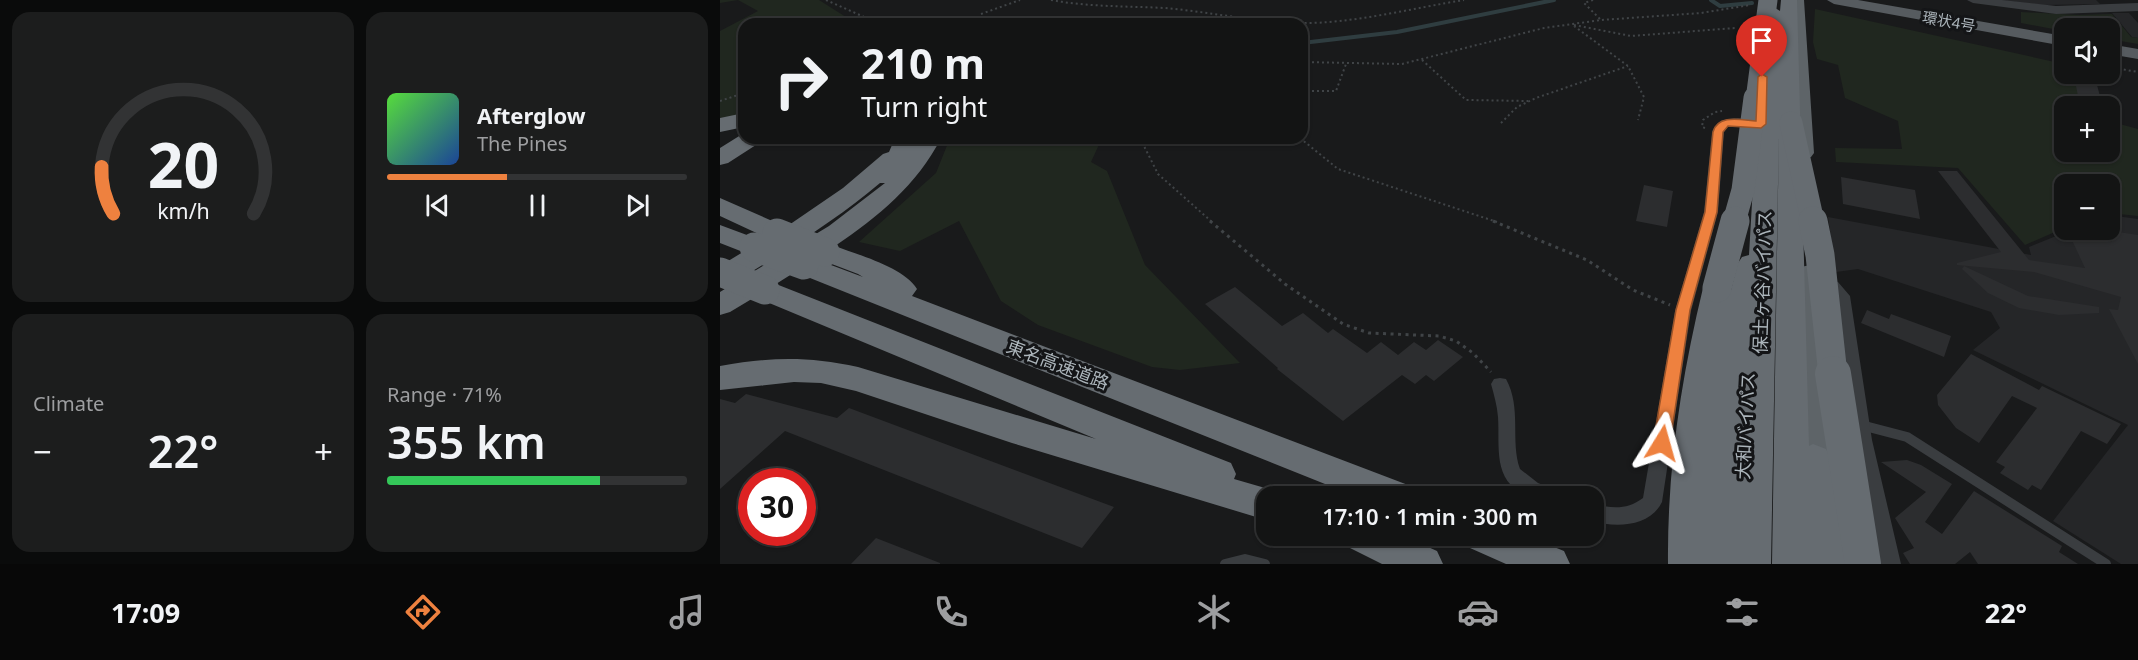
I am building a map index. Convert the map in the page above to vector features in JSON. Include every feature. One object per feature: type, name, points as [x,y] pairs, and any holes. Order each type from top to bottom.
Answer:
[{"type":"highway","points":[[1796,0],[1811,281],[1813,564]]},
{"type":"highway","points":[[1688,564],[1687,483],[1701,356],[1743,190],[1772,1]]},
{"type":"highway","name":"保土ヶ谷バイパス","points":[[1772,1],[1792,564]]},
{"type":"highway","name":"保土ヶ谷バイパス","points":[[1751,564],[1772,1]]},
{"type":"highway","points":[[720,125],[738,121]]},
{"type":"highway","points":[[1776,124],[1820,255],[1836,403],[1863,564]]},
{"type":"highway","name":"大和バイパス","points":[[1737,564],[1754,255],[1776,124]]},
{"type":"highway","points":[[720,159],[742,144]]},
{"type":"highway","points":[[720,278],[854,193],[902,144]]},
{"type":"highway","points":[[720,286],[816,229],[863,194],[889,168],[903,144]]},
{"type":"highway","points":[[720,305],[825,240],[866,211],[906,176],[920,158],[927,144]]},
{"type":"highway","points":[[720,206],[777,233],[814,258]]},
{"type":"highway","name":"東名高速道路","points":[[720,233],[754,247],[814,258],[977,332],[1370,486]]},
{"type":"highway","points":[[1712,564],[1738,320],[1754,255]]},
{"type":"highway","points":[[720,272],[1256,489]]},
{"type":"highway","points":[[720,378],[794,370],[821,371],[858,379],[1012,429],[1256,501]]},
{"type":"highway","points":[[1813,459],[1829,564]]},
{"type":"highway","points":[[1385,546],[1423,564]]},
{"type":"highway","points":[[1508,546],[1550,564]]},
{"type":"main road","name":"環状4号","points":[[1834,0],[2054,39]]},
{"type":"main road","name":"環状4号","points":[[1865,0],[2054,33]]},
{"type":"main road","points":[[2120,45],[2138,48]]},
{"type":"main road","points":[[2120,51],[2138,54]]},
{"type":"street","points":[[1972,0],[2040,9],[2110,4],[2138,7]]},
{"type":"street","points":[[1604,516],[1626,517],[1642,511],[1652,502],[1683,310],[1711,212],[1720,126],[1726,122],[1738,121],[1776,124]]},
{"type":"street","points":[[1811,281],[1833,286],[1842,296],[1860,424],[1890,564]]},
{"type":"street","points":[[1500,384],[1507,415],[1506,460],[1512,475],[1526,486]]},
{"type":"lane","points":[[1860,424],[1907,437],[2106,564]]},
{"type":"lane","points":[[1225,564],[1236,559],[1251,558],[1265,564]]},
{"type":"path","points":[[826,0],[870,18]]},
{"type":"path","points":[[981,14],[1020,0]]},
{"type":"path","points":[[1052,0],[1081,6],[1119,5],[1178,9],[1246,18]]},
{"type":"path","points":[[1308,23],[1340,20],[1464,0]]},
{"type":"path","points":[[1593,0],[1584,3],[1601,20]]},
{"type":"path","points":[[1308,62],[1383,65],[1422,60],[1521,33],[1601,20],[1701,13],[1772,1]]},
{"type":"path","points":[[1573,25],[1632,36],[1735,28]]},
{"type":"path","points":[[1573,25],[1628,66],[1644,97],[1638,120]]},
{"type":"path","points":[[1422,60],[1466,100],[1530,101]]},
{"type":"path","points":[[1308,91],[1336,91],[1346,64]]},
{"type":"path","points":[[1501,123],[1517,107],[1530,101],[1628,66]]},
{"type":"path","points":[[2120,69],[2138,72]]},
{"type":"path","points":[[720,101],[738,95]]},
{"type":"path","points":[[1143,144],[1158,174],[1264,269],[1334,320],[1351,328],[1371,333],[1424,333],[1452,339],[1477,355],[1500,384]]},
{"type":"path","points":[[1306,144],[1338,169],[1511,227],[1587,260],[1633,290],[1683,310]]},
{"type":"shaded area","points":[[720,0],[738,0],[720,3]]},
{"type":"shaded area","points":[[738,0],[819,0],[848,18],[745,18],[758,11]]},
{"type":"shaded area","points":[[1998,0],[2096,0],[2100,4],[2044,5]]},
{"type":"shaded area","points":[[1815,9],[2054,62],[2054,84],[2087,84],[2096,96],[2054,96],[2054,162],[2120,162],[2120,124],[2138,129],[2138,216],[2120,214],[2120,174],[2054,174],[2054,232],[2025,245],[1958,168],[1836,162],[1835,148],[1902,149],[1898,121],[1845,98],[1838,65],[1817,59],[1813,42]]},
{"type":"shaded area","points":[[2021,12],[2112,14],[2115,18],[2054,18],[2054,29],[2021,23]]},
{"type":"shaded area","points":[[2112,13],[2129,13],[2138,23],[2138,38],[2132,37],[2120,23],[2120,18],[2116,18]]},
{"type":"shaded area","points":[[738,22],[738,115],[720,119],[720,31]]},
{"type":"shaded area","points":[[2120,24],[2131,37],[2138,38],[2138,44],[2120,41]]},
{"type":"shaded area","points":[[948,144],[1099,144],[1091,162],[1107,171],[1145,265],[1240,363],[1180,370],[1152,367],[1038,325],[1001,301],[959,221],[900,251],[859,242],[936,173]]},
{"type":"shaded area","points":[[1828,217],[2031,255],[2029,247],[2054,237],[2054,240],[2120,240],[2120,217],[2138,219],[2138,564],[2121,564],[2053,521],[2128,425],[1973,350],[2000,328],[1991,312],[1858,269],[1836,272]]},
{"type":"building","points":[[2076,84],[2097,85],[2100,96],[2078,96]]},
{"type":"building","points":[[1938,171],[1957,171],[2029,260],[2085,268],[2072,240],[2112,242],[2111,240],[2120,240],[2120,232],[2138,235],[2138,364],[2109,309],[2118,310],[2121,297],[2034,272],[1957,265],[1957,263],[2001,252]]},
{"type":"building","points":[[1841,177],[1915,190],[1920,219],[1843,204]]},
{"type":"building","points":[[1644,185],[1673,191],[1667,227],[1636,221]]},
{"type":"building","points":[[1964,266],[2028,296],[2099,307],[2099,313],[2059,315],[2019,308],[1988,293],[1962,269]]},
{"type":"building","points":[[1235,287],[1282,326],[1303,313],[1328,333],[1333,329],[1367,353],[1381,342],[1398,355],[1414,342],[1426,350],[1438,340],[1463,357],[1434,381],[1426,375],[1415,384],[1402,375],[1343,421],[1277,369],[1205,304]]},
{"type":"building","points":[[1867,310],[1889,319],[1891,314],[1951,336],[1944,357],[1861,323]]},
{"type":"building","points":[[1971,354],[2039,390],[2042,386],[2121,424],[2107,444],[2081,431],[2041,490],[2032,485],[2028,490],[2000,473],[2005,467],[1996,462],[2037,408],[2012,396],[1979,443],[1956,428],[1938,405],[1937,395]]},
{"type":"building","points":[[746,394],[837,418],[849,408],[1114,507],[1082,548],[785,431],[744,468],[738,468],[738,473],[720,489],[720,399],[735,403]]},
{"type":"building","points":[[1907,460],[1921,465],[1952,484],[1925,522],[1942,534],[1974,491],[2062,546],[2059,552],[2078,564],[1978,564],[1970,552],[1955,564],[1910,564],[1903,553],[1914,548],[1895,518],[1926,492],[1881,462]]},
{"type":"building","points":[[876,538],[940,563],[940,564],[851,564]]},
{"type":"waterway","points":[[1308,42],[1397,32],[1554,0]]},
{"type":"waterway","points":[[1711,0],[1720,6],[1752,3]]},
{"type":"route","points":[[1662,443],[1683,310],[1711,212],[1718,132],[1720,126],[1726,122],[1761,124],[1762,77]]}]
